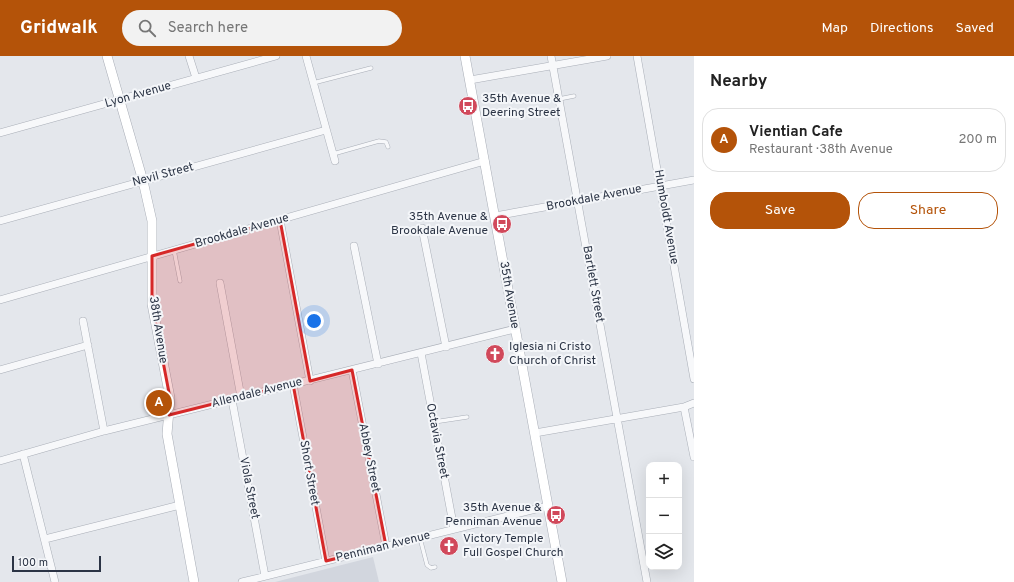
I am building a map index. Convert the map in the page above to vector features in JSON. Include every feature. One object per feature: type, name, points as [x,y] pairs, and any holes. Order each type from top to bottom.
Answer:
[{"type":"street","name":"38th Avenue","points":[[107,56],[152,221],[152,304],[170,398],[167,434],[194,582]]},
{"type":"street","points":[[189,56],[196,78]]},
{"type":"street","name":"Lyon Avenue","points":[[0,133],[276,56]]},
{"type":"street","points":[[306,56],[334,157]]},
{"type":"street","name":"35th Avenue","points":[[465,56],[562,582]]},
{"type":"street","name":"Bartlett Street","points":[[551,56],[647,582]]},
{"type":"street","points":[[470,80],[607,56]]},
{"type":"street","name":"Humboldt Avenue","points":[[637,56],[693,363],[694,379]]},
{"type":"street","name":"Nevil Street","points":[[0,221],[326,130]]},
{"type":"street","name":"Brookdale Avenue","points":[[0,300],[485,161]]},
{"type":"street","name":"Brookdale Avenue","points":[[495,216],[694,180]]},
{"type":"street","points":[[280,220],[310,381]]},
{"type":"street","points":[[422,228],[446,347]]},
{"type":"street","points":[[354,246],[378,364]]},
{"type":"street","points":[[220,283],[241,397]]},
{"type":"street","points":[[83,321],[104,431]]},
{"type":"street","name":"Allendale Avenue","points":[[0,461],[104,431],[515,329]]},
{"type":"street","points":[[0,370],[88,345]]},
{"type":"street","name":"Octavia Street","points":[[421,353],[454,529]]},
{"type":"street","name":"Abbey Street","points":[[352,370],[386,546]]},
{"type":"street","name":"Short Street","points":[[293,384],[326,561]]},
{"type":"street","name":"Viola Street","points":[[232,400],[265,576]]},
{"type":"street","points":[[534,433],[684,407],[694,403]]},
{"type":"street","points":[[684,407],[692,439],[694,457]]},
{"type":"street","points":[[24,454],[55,582]]},
{"type":"street","points":[[45,538],[180,505]]},
{"type":"street","name":"Penniman Avenue","points":[[242,582],[548,506]]},
{"type":"lane","points":[[313,83],[371,68]]},
{"type":"lane","points":[[559,99],[574,96]]},
{"type":"lane","points":[[334,157],[379,141],[386,142],[388,147]]},
{"type":"lane","points":[[174,250],[180,281]]},
{"type":"lane","points":[[434,422],[467,417]]},
{"type":"lane","points":[[420,538],[427,566],[431,568],[435,567]]},
{"type":"highlighted area","points":[[280,220],[310,381],[352,370],[386,546],[326,561],[293,384],[169,415],[170,398],[152,304],[152,256]]},
{"type":"shaded area","points":[[373,557],[379,582],[275,582]]},
{"type":"place","name":"35th Avenue & Deering Street","points":[[468,106]]},
{"type":"place","name":"35th Avenue & Brookdale Avenue","points":[[502,224]]},
{"type":"place","name":"Iglesia ni Cristo Church of Christ","points":[[495,354]]},
{"type":"place","name":"Vientian Cafe","points":[[159,403]]},
{"type":"place","name":"35th Avenue & Penniman Avenue","points":[[556,515]]},
{"type":"place","name":"Victory Temple Full Gospel Church","points":[[449,546]]}]
